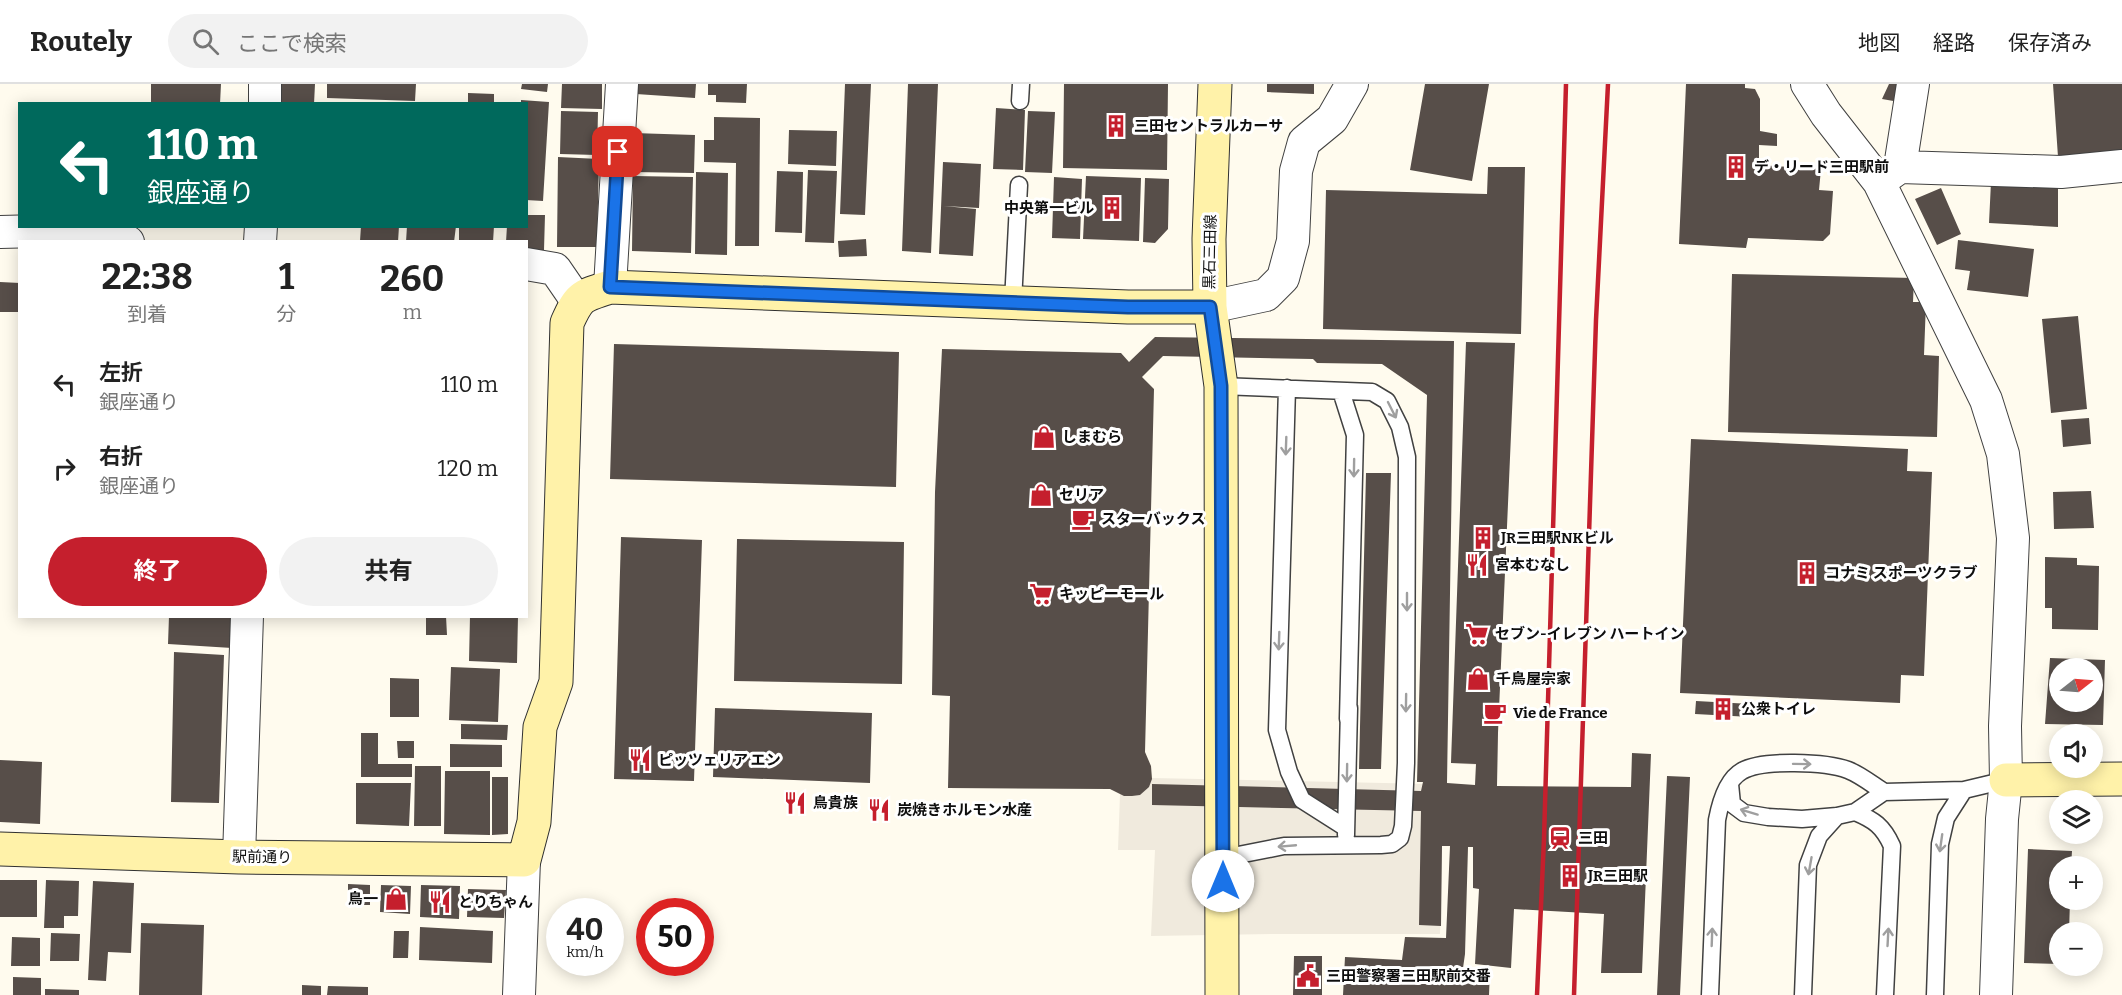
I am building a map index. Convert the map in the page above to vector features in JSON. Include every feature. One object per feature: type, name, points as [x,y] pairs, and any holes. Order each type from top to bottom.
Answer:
[{"type":"street","points":[[265,84],[265,102]]},
{"type":"street","points":[[610,287],[622,84]]},
{"type":"street","name":"黒石三田線","points":[[1215,84],[1209,239],[1210,307],[1221,386],[1222,995]]},
{"type":"street","points":[[519,995],[524,860],[534,822],[540,727],[556,682],[567,323],[577,301],[610,287],[1128,307],[1210,307],[1266,295],[1283,278],[1293,241],[1296,171],[1304,142],[1332,119],[1352,84]]},
{"type":"street","points":[[1808,84],[1826,114],[1890,175],[1986,400],[2003,454],[2013,538],[2005,726],[2006,780],[2002,819],[1996,995]]},
{"type":"street","points":[[1890,175],[1913,84]]},
{"type":"street","points":[[1890,175],[2061,172],[2122,166]]},
{"type":"street","points":[[0,232],[39,231],[112,240]]},
{"type":"street","points":[[528,264],[555,269],[577,301]]},
{"type":"street","points":[[239,857],[248,618]]},
{"type":"street","points":[[2006,780],[2122,780]]},
{"type":"street","name":"駅前通り","points":[[0,849],[239,857],[524,860]]},
{"type":"lane","points":[[1020,102],[1021,84]]},
{"type":"lane","points":[[1013,302],[1019,185]]},
{"type":"lane","points":[[1221,386],[1372,392],[1387,401],[1401,427],[1407,457],[1406,763],[1400,838],[1392,844],[1346,836],[1223,858]]},
{"type":"lane","points":[[1287,388],[1277,730],[1289,772],[1302,800],[1346,836]]},
{"type":"lane","points":[[1341,391],[1355,435],[1346,836]]},
{"type":"lane","points":[[1710,995],[1717,820],[1721,800],[1741,771],[1769,763],[1813,764],[1848,770],[1884,792],[1964,790],[2006,780]]},
{"type":"lane","points":[[1730,784],[1732,804],[1744,813],[1802,819],[1855,812],[1884,792]]},
{"type":"lane","points":[[1935,995],[1940,844],[1946,818],[1964,790]]},
{"type":"lane","points":[[1855,812],[1870,818],[1886,832],[1892,846],[1885,995]]},
{"type":"lane","points":[[1803,995],[1808,865],[1819,836],[1837,816]]},
{"type":"shaded area","points":[[1452,733],[1498,733],[1495,862],[1473,863],[1473,847],[1442,846],[1440,934],[1151,936],[1155,850],[1118,850],[1120,794],[1152,778],[1475,785],[1476,765],[1451,763]]},
{"type":"building","points":[[151,84],[221,84],[220,102],[151,102]]},
{"type":"building","points":[[275,84],[315,84],[314,102],[274,102]]},
{"type":"building","points":[[327,84],[416,84],[415,101],[327,98]]},
{"type":"building","points":[[522,84],[548,84],[547,92],[521,89]]},
{"type":"building","points":[[562,84],[602,84],[602,109],[561,108]]},
{"type":"building","points":[[636,84],[696,84],[695,98],[636,94]]},
{"type":"building","points":[[708,84],[747,84],[746,103],[716,102],[716,95],[708,95]]},
{"type":"building","points":[[845,84],[871,84],[865,215],[840,214]]},
{"type":"building","points":[[908,84],[938,84],[931,253],[902,251]]},
{"type":"building","name":"三田セントラルカーサ","points":[[1064,84],[1168,84],[1167,170],[1063,168]]},
{"type":"building","points":[[1267,84],[1314,84],[1314,94],[1267,92]]},
{"type":"building","points":[[1425,84],[1489,84],[1472,181],[1410,170]]},
{"type":"building","name":"デ・リード三田駅前","points":[[1686,84],[1745,84],[1745,88],[1755,89],[1760,99],[1760,131],[1777,134],[1777,146],[1759,145],[1759,165],[1821,169],[1819,190],[1833,191],[1830,234],[1823,241],[1748,238],[1746,248],[1679,244]]},
{"type":"building","points":[[1889,84],[1907,84],[1905,103],[1882,99]]},
{"type":"building","points":[[2053,84],[2122,84],[2122,153],[2058,157]]},
{"type":"building","points":[[468,93],[494,94],[494,102],[468,102]]},
{"type":"building","points":[[521,100],[549,102],[543,201],[528,200],[528,102],[521,102]]},
{"type":"building","points":[[996,108],[1025,110],[1023,170],[993,169]]},
{"type":"building","points":[[561,111],[598,112],[597,155],[560,154]]},
{"type":"building","points":[[1028,111],[1055,112],[1052,173],[1025,172]]},
{"type":"building","points":[[714,117],[760,118],[759,246],[735,246],[736,163],[704,162],[704,140],[714,140]]},
{"type":"building","points":[[789,130],[837,131],[836,166],[788,164]]},
{"type":"building","points":[[633,133],[695,135],[694,173],[633,172]]},
{"type":"building","points":[[558,157],[599,159],[597,247],[557,247]]},
{"type":"building","points":[[943,162],[981,164],[979,208],[944,206],[976,209],[973,256],[939,254]]},
{"type":"building","points":[[1488,167],[1525,167],[1521,334],[1323,329],[1326,190],[1487,194]]},
{"type":"building","points":[[808,170],[837,171],[834,243],[805,242]]},
{"type":"building","points":[[777,171],[803,172],[802,233],[775,232]]},
{"type":"building","points":[[696,172],[728,173],[727,255],[695,254]]},
{"type":"building","points":[[633,176],[693,177],[691,253],[632,251]]},
{"type":"building","name":"中央第一ビル","points":[[1086,176],[1141,178],[1139,241],[1083,239]]},
{"type":"building","points":[[1054,177],[1082,179],[1080,239],[1052,238]]},
{"type":"building","points":[[1145,178],[1169,179],[1168,229],[1155,243],[1143,242]]},
{"type":"building","points":[[1991,182],[2058,188],[2058,227],[1989,223]]},
{"type":"building","points":[[1941,188],[1961,234],[1937,245],[1915,199]]},
{"type":"building","points":[[528,215],[545,215],[544,250],[528,250],[528,240],[506,240],[507,228],[528,228]]},
{"type":"building","points":[[361,228],[399,228],[398,240],[360,240]]},
{"type":"building","points":[[407,228],[456,228],[454,240],[406,240]]},
{"type":"building","points":[[459,228],[494,228],[493,240],[459,240]]},
{"type":"building","points":[[866,239],[867,256],[839,257],[838,241]]},
{"type":"building","points":[[1958,240],[2034,249],[2028,297],[1967,290],[1970,271],[1955,269]]},
{"type":"building","points":[[1732,274],[1914,278],[1913,302],[1926,302],[1924,355],[1939,356],[1937,437],[1728,432]]},
{"type":"building","points":[[0,282],[18,283],[18,312],[0,312]]},
{"type":"building","points":[[2078,316],[2087,409],[2051,413],[2042,319]]},
{"type":"building","points":[[1155,337],[1454,341],[1447,783],[1475,785],[1476,764],[1451,763],[1466,342],[1515,343],[1497,786],[1631,787],[1632,753],[1651,754],[1642,973],[1601,973],[1604,914],[1514,909],[1511,968],[1475,964],[1479,889],[1473,888],[1473,847],[1468,847],[1463,968],[1490,970],[1489,995],[1343,995],[1345,957],[1402,960],[1405,937],[1446,938],[1450,846],[1442,846],[1441,926],[1419,925],[1421,811],[1152,805],[1152,784],[1421,791],[1423,782],[1417,782],[1427,395],[1382,364],[1317,363],[1313,359],[1163,356],[1142,377],[1154,389],[1145,752],[1151,766],[1152,779],[1149,787],[1140,795],[1132,796],[1124,796],[1110,789],[948,788],[950,696],[932,695],[935,492],[942,349],[1121,353],[1129,362]]},
{"type":"building","points":[[614,344],[899,352],[896,487],[610,479]]},
{"type":"building","points":[[2089,418],[2091,444],[2063,447],[2061,420]]},
{"type":"building","name":"コナミ スポーツクラブ","points":[[1691,439],[1908,449],[1907,471],[1932,472],[1924,676],[1901,675],[1900,703],[1680,693]]},
{"type":"building","points":[[1366,473],[1391,473],[1381,769],[1359,769]]},
{"type":"building","points":[[2091,491],[2094,528],[2054,529],[2053,492]]},
{"type":"building","points":[[621,537],[702,540],[694,781],[614,779]]},
{"type":"building","points":[[737,539],[904,542],[902,684],[734,681]]},
{"type":"building","points":[[2045,557],[2077,558],[2077,565],[2099,566],[2098,630],[2052,629],[2052,608],[2045,608]]},
{"type":"building","points":[[169,618],[233,618],[232,648],[168,644]]},
{"type":"building","points":[[426,618],[446,618],[447,635],[426,635]]},
{"type":"building","points":[[470,618],[518,618],[517,663],[469,661]]},
{"type":"building","points":[[174,652],[224,655],[219,803],[171,802]]},
{"type":"building","points":[[2103,660],[2105,660],[2103,725],[2045,724],[2049,671],[2049,712],[2103,712]]},
{"type":"building","points":[[451,667],[500,669],[498,722],[449,720]]},
{"type":"building","points":[[390,678],[419,679],[419,717],[390,717]]},
{"type":"building","name":"公衆トイレ","points":[[1696,701],[1751,704],[1751,717],[1695,714]]},
{"type":"building","points":[[715,708],[872,713],[870,783],[713,777]]},
{"type":"building","points":[[461,724],[508,725],[507,740],[461,739]]},
{"type":"building","points":[[361,733],[378,733],[378,764],[412,764],[412,777],[361,777]]},
{"type":"building","points":[[397,741],[414,741],[414,758],[398,758]]},
{"type":"building","points":[[450,744],[502,745],[502,767],[450,767]]},
{"type":"building","points":[[0,760],[42,762],[40,824],[0,822]]},
{"type":"building","points":[[415,766],[441,766],[441,826],[414,826]]},
{"type":"building","points":[[445,771],[490,771],[490,835],[444,834]]},
{"type":"building","points":[[1667,776],[1690,777],[1680,995],[1657,995]]},
{"type":"building","points":[[492,777],[508,777],[508,834],[492,835]]},
{"type":"building","points":[[356,783],[411,783],[409,826],[356,824]]},
{"type":"building","points":[[2028,849],[2072,851],[2072,856],[2049,856],[2049,910],[2070,910],[2069,922],[2049,922],[2049,964],[2024,963]]},
{"type":"building","points":[[0,880],[37,880],[37,917],[0,917]]},
{"type":"building","points":[[46,880],[79,881],[78,916],[64,916],[64,928],[44,928]]},
{"type":"building","points":[[93,881],[134,883],[131,953],[108,952],[106,981],[88,980]]},
{"type":"building","points":[[348,884],[370,885],[370,905],[348,905]]},
{"type":"building","name":"鳥一","points":[[381,885],[411,886],[410,914],[380,912]]},
{"type":"building","name":"とりちゃん","points":[[421,885],[460,886],[459,919],[420,917]]},
{"type":"building","points":[[468,889],[506,890],[504,918],[467,917]]},
{"type":"building","points":[[141,923],[204,925],[202,995],[139,995]]},
{"type":"building","points":[[420,927],[493,931],[492,963],[419,960]]},
{"type":"building","points":[[394,931],[409,931],[408,958],[393,958]]},
{"type":"building","points":[[51,933],[80,934],[79,961],[50,961]]},
{"type":"building","points":[[12,937],[40,938],[40,966],[11,966]]},
{"type":"building","name":"三田警察署三田駅前交番","points":[[1294,956],[1322,956],[1322,995],[1293,995]]},
{"type":"building","points":[[13,977],[41,978],[41,995],[13,995]]},
{"type":"building","points":[[302,985],[321,986],[321,995],[302,995]]},
{"type":"building","points":[[328,986],[368,987],[368,995],[327,995]]},
{"type":"building","points":[[45,989],[79,990],[79,995],[45,995]]},
{"type":"railway","points":[[1537,995],[1544,839],[1566,84]]},
{"type":"railway","points":[[1574,995],[1596,320],[1608,84]]},
{"type":"place","name":"三田セントラルカーサ","points":[[1116,126]]},
{"type":"place","name":"デ・リード三田駅前","points":[[1736,167]]},
{"type":"place","name":"中央第一ビル","points":[[1112,208]]},
{"type":"place","name":"しまむら","points":[[1044,437]]},
{"type":"place","name":"セリア","points":[[1041,495]]},
{"type":"place","name":"スターバックス","points":[[1083,519]]},
{"type":"place","name":"JR三田駅NKビル","points":[[1483,538]]},
{"type":"place","name":"宮本むなし","points":[[1477,565]]},
{"type":"place","name":"コナミ スポーツクラブ","points":[[1807,573]]},
{"type":"place","name":"キッピーモール","points":[[1041,594]]},
{"type":"place","name":"セブン-イレブン ハートイン","points":[[1477,634]]},
{"type":"place","name":"千鳥屋宗家","points":[[1478,679]]},
{"type":"place","name":"公衆トイレ","points":[[1723,709]]},
{"type":"place","name":"Vie de France","points":[[1495,713]]},
{"type":"place","name":"ピッツェリア エン","points":[[640,760]]},
{"type":"place","name":"鳥貴族","points":[[795,803]]},
{"type":"place","name":"炭焼きホルモン水産","points":[[879,810]]},
{"type":"place","name":"三田","points":[[1560,838]]},
{"type":"place","name":"JR三田駅","points":[[1570,876]]},
{"type":"place","name":"鳥一","points":[[396,899]]},
{"type":"place","name":"とりちゃん","points":[[440,902]]},
{"type":"place","name":"三田警察署三田駅前交番","points":[[1308,976]]},
{"type":"route","points":[[618,152],[610,287],[1128,307],[1210,307],[1221,386],[1223,881]]}]
